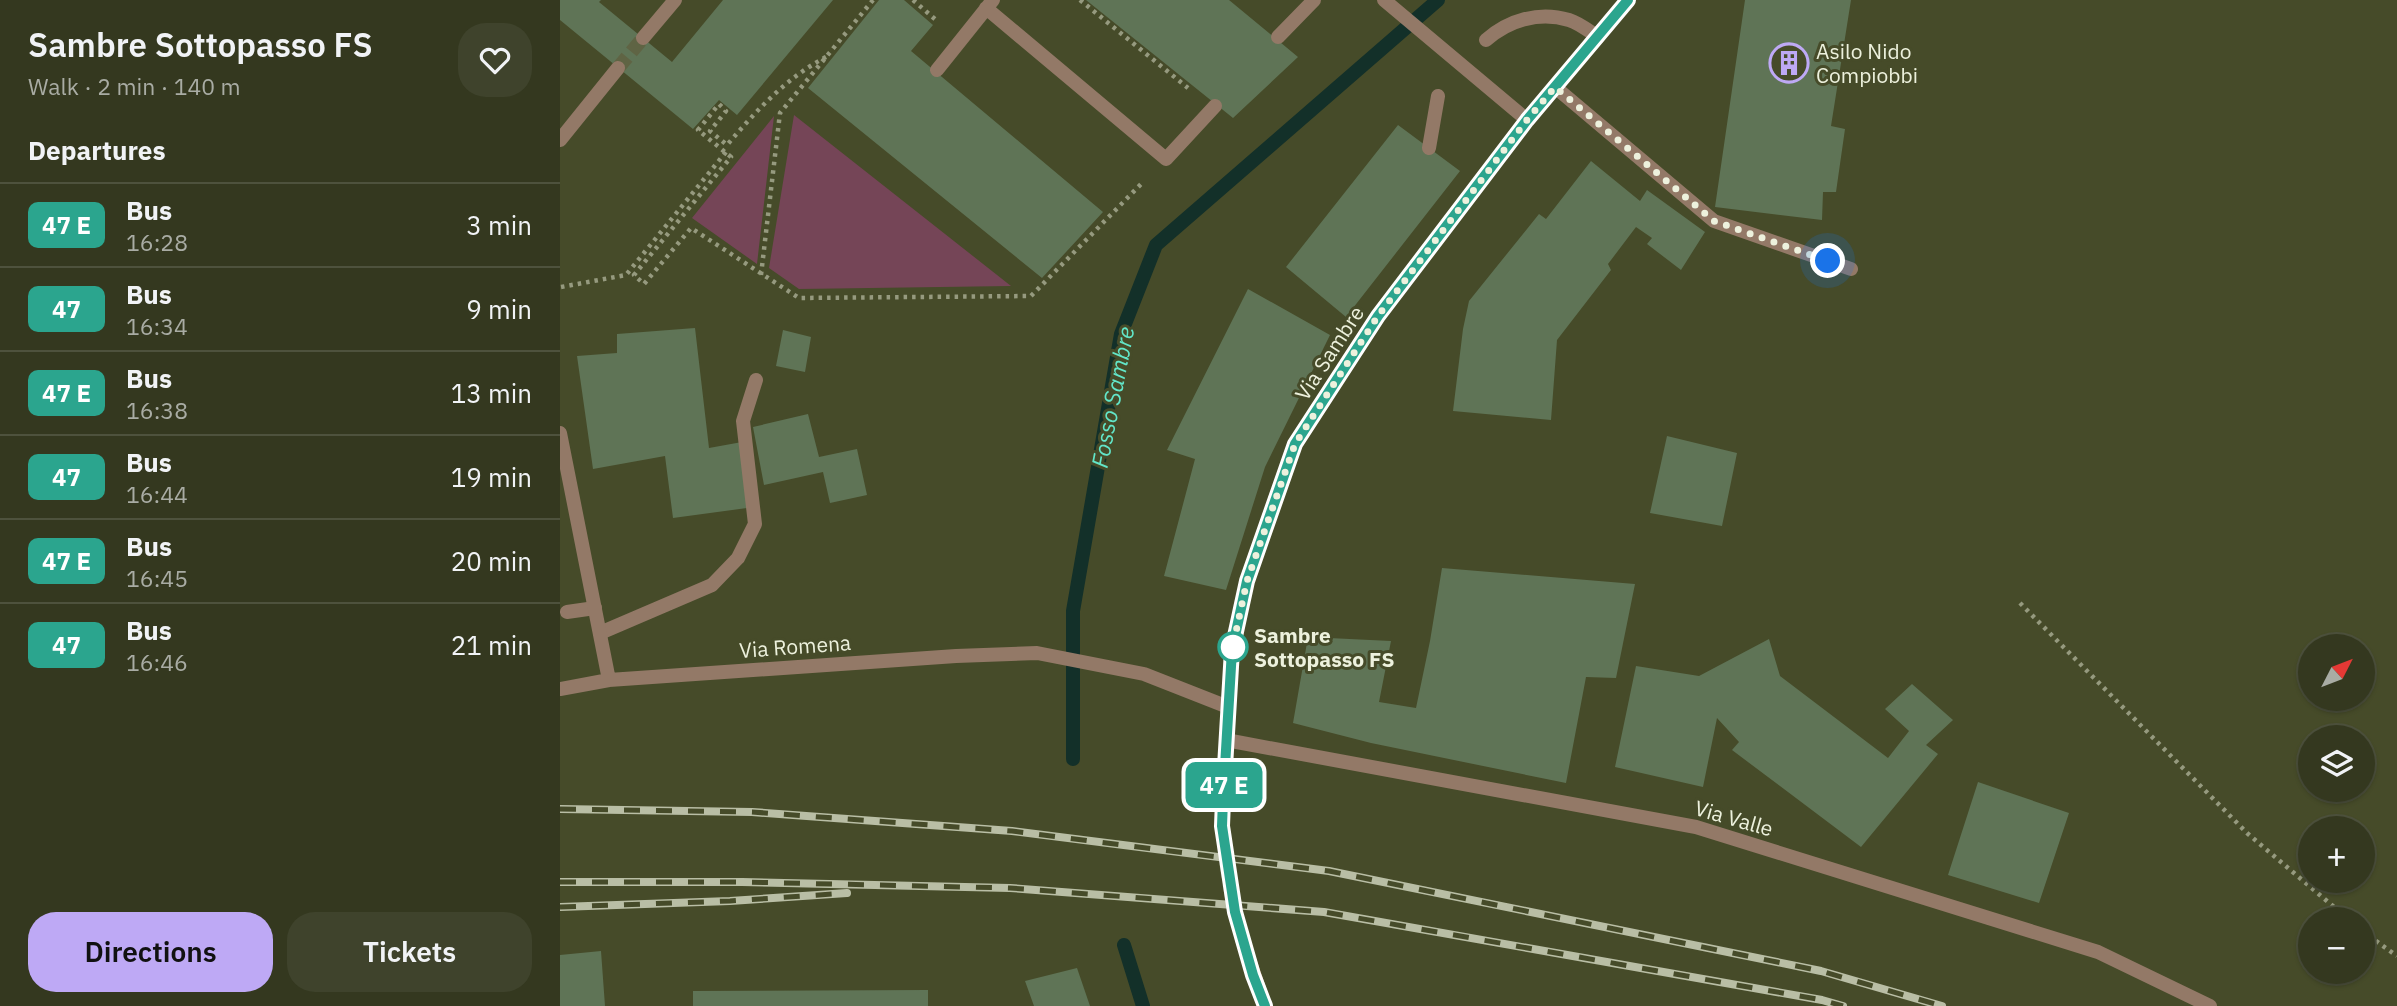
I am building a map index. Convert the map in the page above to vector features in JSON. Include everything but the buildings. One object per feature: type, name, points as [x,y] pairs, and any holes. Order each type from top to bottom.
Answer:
[{"type":"street","points":[[643,38],[675,0]]},
{"type":"street","points":[[1278,37],[1314,0]]},
{"type":"street","points":[[1384,0],[1527,120]]},
{"type":"street","name":"Via Sambre","points":[[1223,800],[1232,650],[1247,581],[1295,444],[1378,316],[1527,120],[1629,0]]},
{"type":"street","points":[[937,69],[990,4],[1166,159],[1214,107]]},
{"type":"street","points":[[1486,40],[1497,30],[1523,19],[1546,16],[1571,20],[1598,37]]},
{"type":"street","points":[[560,140],[618,68]]},
{"type":"street","points":[[1555,87],[1714,221],[1851,269]]},
{"type":"street","points":[[1429,148],[1438,96]]},
{"type":"street","points":[[600,633],[712,585],[738,558],[755,524],[743,421],[756,380]]},
{"type":"street","points":[[560,433],[609,680]]},
{"type":"street","points":[[566,612],[595,608]]},
{"type":"street","name":"Via Romena","points":[[560,689],[609,680],[956,656],[1037,653],[1144,674],[1228,707]]},
{"type":"street","name":"Via Valle","points":[[1227,740],[1696,827],[2098,952],[2210,1006]]},
{"type":"street","points":[[1242,939],[1265,1006]]},
{"type":"path","points":[[761,275],[780,113],[873,0]]},
{"type":"path","points":[[913,0],[940,23]]},
{"type":"path","points":[[1080,0],[1214,107]]},
{"type":"path","points":[[826,57],[802,70],[754,113],[727,145],[710,131],[726,111],[719,104],[698,130],[732,157],[635,275],[643,284],[691,228],[799,298],[1031,296],[1166,159]]},
{"type":"path","points":[[561,287],[626,275],[726,152]]},
{"type":"path","points":[[2020,603],[2247,833],[2334,907]]},
{"type":"path","points":[[2375,940],[2397,956]]},
{"type":"shaded area","points":[[794,115],[1011,286],[799,289],[769,268]]},
{"type":"shaded area","points":[[774,116],[757,264],[692,218]]},
{"type":"waterway","name":"Fosso Sambre","points":[[1073,759],[1073,611],[1121,334],[1156,245],[1438,0]]},
{"type":"waterway","name":"Fosso Sambre","points":[[1124,945],[1143,1006]]},
{"type":"tunnel","points":[[618,68],[643,38]]},
{"type":"tunnel","points":[[1223,800],[1227,870],[1242,939]]},
{"type":"railway","points":[[560,809],[752,812],[1012,831],[1329,871],[1821,971],[1942,1006]]},
{"type":"railway","points":[[560,882],[742,882],[1010,888],[1324,912],[1822,1000],[1843,1006]]},
{"type":"railway","points":[[560,907],[730,901],[847,893]]},
{"type":"bus line","points":[[1265,1006],[1235,912],[1222,826],[1223,800],[1232,650],[1247,581],[1295,444],[1378,316],[1527,120],[1628,0]]},
{"type":"place","name":"Asilo Nido Compiobbi","points":[[1789,63]]},
{"type":"place","name":"Sambre Sottopasso FS","points":[[1233,647]]},
{"type":"route","points":[[1233,647],[1232,650],[1247,581],[1295,444],[1378,316],[1555,87],[1714,221],[1828,261]]}]
